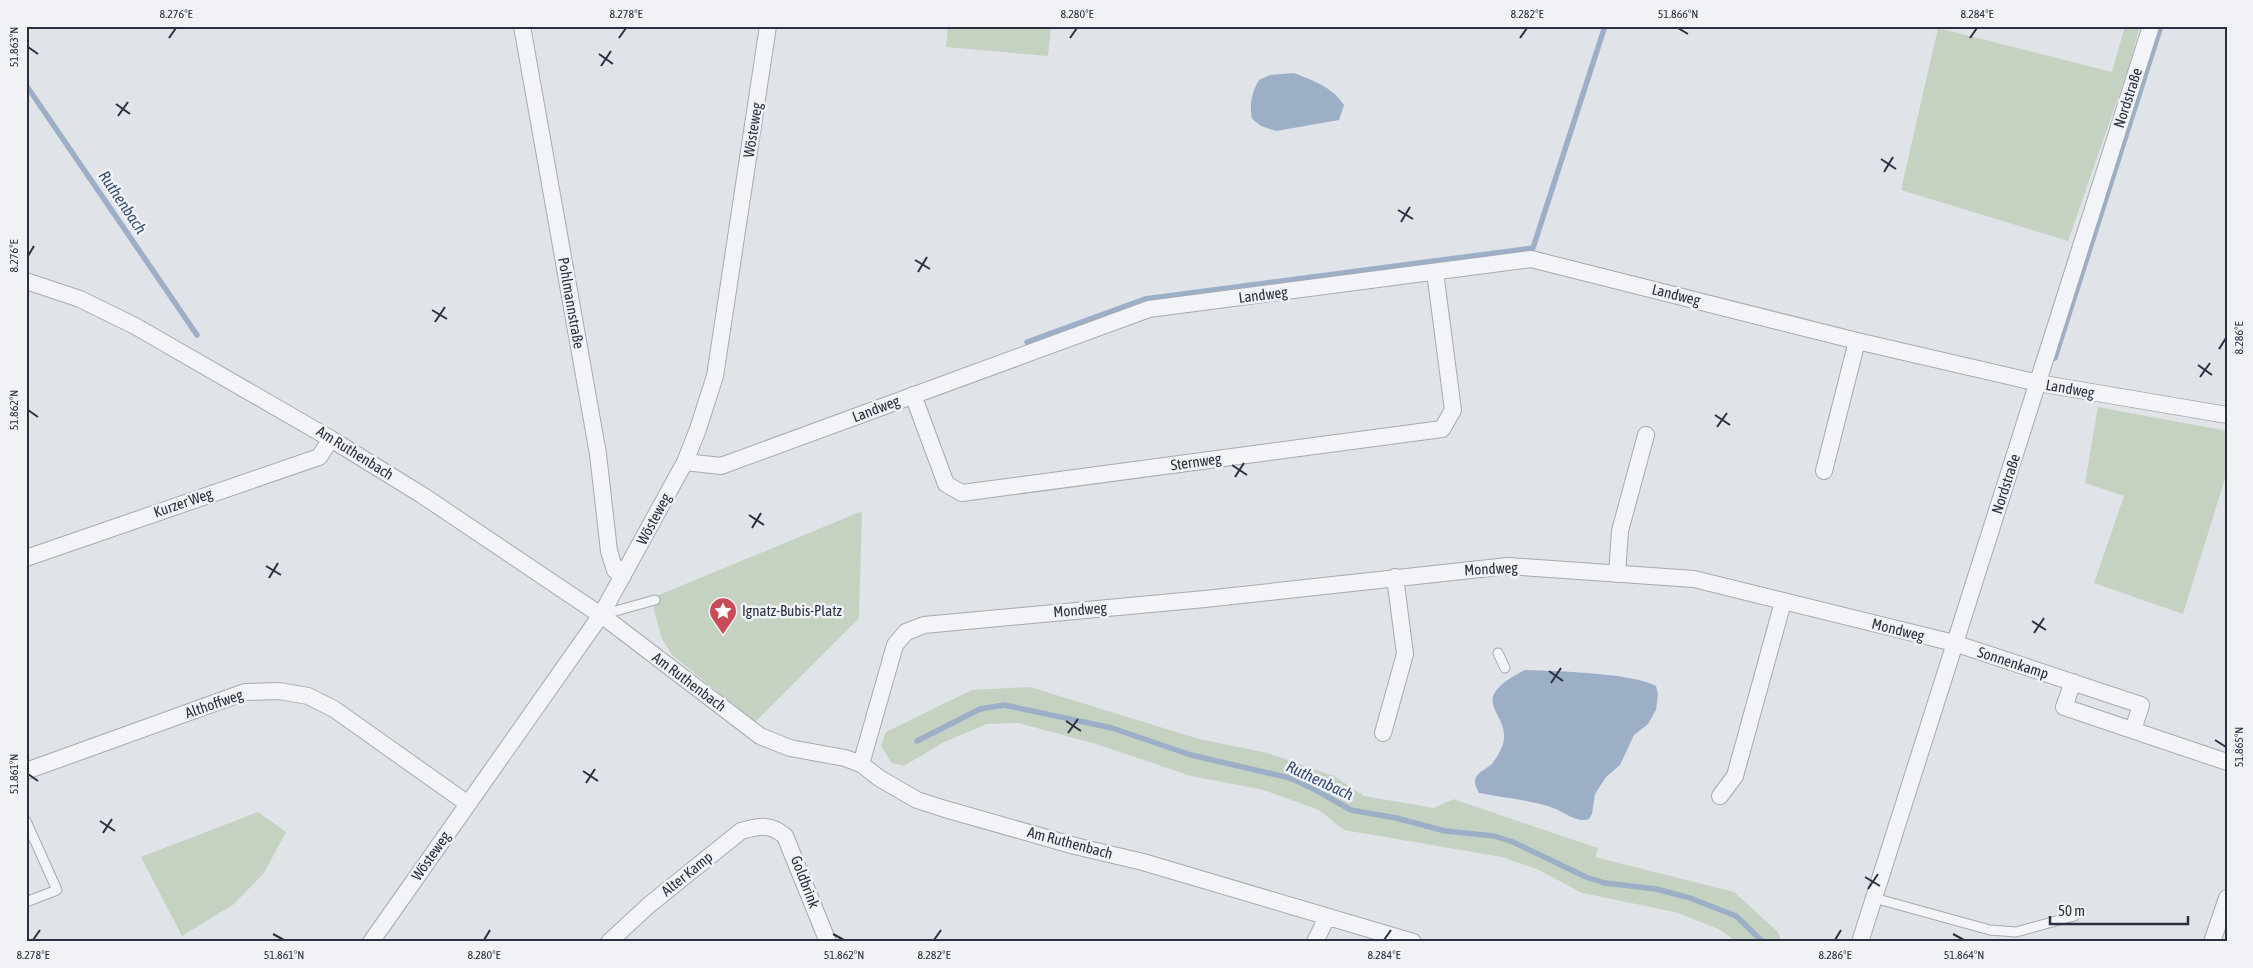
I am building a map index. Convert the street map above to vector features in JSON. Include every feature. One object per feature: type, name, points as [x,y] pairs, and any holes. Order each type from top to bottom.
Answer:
[{"type":"street","name":"Pohlmannstraße","points":[[522,26],[598,454],[609,551],[615,570],[623,576]]},
{"type":"street","name":"Wösteweg","points":[[371,942],[601,615],[685,462],[715,376],[768,26]]},
{"type":"street","name":"Nordstraße","points":[[1860,942],[2151,26]]},
{"type":"street","name":"Landweg","points":[[685,462],[721,466],[1149,309],[1531,259],[1857,341],[2038,383],[2227,415]]},
{"type":"street","name":"Sternweg","points":[[913,395],[946,484],[962,493],[1442,428],[1454,410],[1435,272]]},
{"type":"street","name":"Am Ruthenbach","points":[[26,281],[80,299],[135,326],[332,439],[422,495],[601,615],[760,736],[790,748],[845,758],[861,764],[879,778],[917,800],[945,809],[1075,846],[1143,862],[1413,942]]},
{"type":"street","points":[[1824,471],[1857,341]]},
{"type":"street","points":[[1617,574],[1620,531],[1646,435]]},
{"type":"street","name":"Kurzer Weg","points":[[26,558],[319,457],[332,439]]},
{"type":"street","name":"Mondweg","points":[[861,764],[895,645],[906,632],[924,624],[1205,599],[1508,566],[1694,579],[1954,643]]},
{"type":"street","points":[[1383,733],[1405,654],[1395,577]]},
{"type":"street","points":[[1720,796],[1735,776],[1784,602]]},
{"type":"street","name":"Sonnenkamp","points":[[1954,643],[2141,705],[2133,730]]},
{"type":"street","points":[[2073,682],[2064,707],[2227,762]]},
{"type":"street","name":"Althoffweg","points":[[26,771],[245,692],[279,691],[308,696],[334,709],[468,804]]},
{"type":"street","name":"Alter Kamp","points":[[609,942],[649,905],[741,831],[758,826],[775,828]]},
{"type":"street","name":"Goldbrink","points":[[775,828],[785,836],[792,848],[828,942]]},
{"type":"street","points":[[2212,942],[2227,898]]},
{"type":"street","points":[[1315,942],[1326,917]]},
{"type":"lane","points":[[601,615],[655,600]]},
{"type":"lane","points":[[1498,653],[1505,668]]},
{"type":"lane","points":[[26,821],[57,890],[26,902]]},
{"type":"lane","points":[[1874,898],[1990,930],[2016,932],[2074,916]]},
{"type":"green space","points":[[948,26],[1051,26],[1048,56],[946,47]]},
{"type":"green space","points":[[2125,26],[2140,26],[2128,69],[2068,241],[1901,190],[1938,28],[2112,72]]},
{"type":"green space","points":[[2098,407],[2227,431],[2227,472],[2183,614],[2094,583],[2124,496],[2085,483]]},
{"type":"green space","points":[[862,511],[859,618],[755,722],[672,655],[662,639],[654,610],[655,600],[659,595]]},
{"type":"green space","points":[[1030,687],[1199,739],[1268,753],[1334,776],[1364,796],[1434,808],[1453,799],[1598,848],[1595,857],[1734,892],[1778,932],[1782,942],[1737,942],[1719,929],[1675,912],[1582,893],[1539,870],[1502,857],[1344,830],[1319,810],[1264,790],[1191,776],[1093,743],[1018,723],[987,724],[944,742],[904,766],[892,763],[881,746],[886,732],[972,690]]},
{"type":"green space","points":[[258,812],[286,832],[264,873],[234,904],[182,936],[141,857]]},
{"type":"water","points":[[1294,73],[1322,85],[1339,99],[1344,105],[1339,120],[1276,131],[1261,126],[1252,119],[1252,98],[1259,80],[1270,75]]},
{"type":"water","points":[[1525,670],[1613,675],[1656,686],[1658,694],[1656,710],[1648,724],[1634,735],[1620,765],[1606,777],[1595,794],[1592,814],[1589,819],[1576,819],[1556,809],[1537,803],[1479,793],[1476,787],[1476,778],[1492,764],[1502,747],[1504,735],[1493,700],[1496,691],[1506,681]]},
{"type":"waterway","points":[[1027,342],[1145,299],[1533,248],[1605,26]]},
{"type":"waterway","points":[[2055,358],[2161,26]]},
{"type":"waterway","name":"Ruthenbach","points":[[26,85],[197,335]]},
{"type":"waterway","name":"Ruthenbach","points":[[917,741],[980,709],[1004,705],[1112,728],[1191,755],[1290,778],[1351,810],[1396,818],[1445,831],[1494,836],[1513,842],[1586,877],[1605,883],[1656,889],[1690,898],[1736,916],[1763,942]]},
{"type":"place","name":"Ignatz-Bubis-Platz","points":[[723,635]]}]
